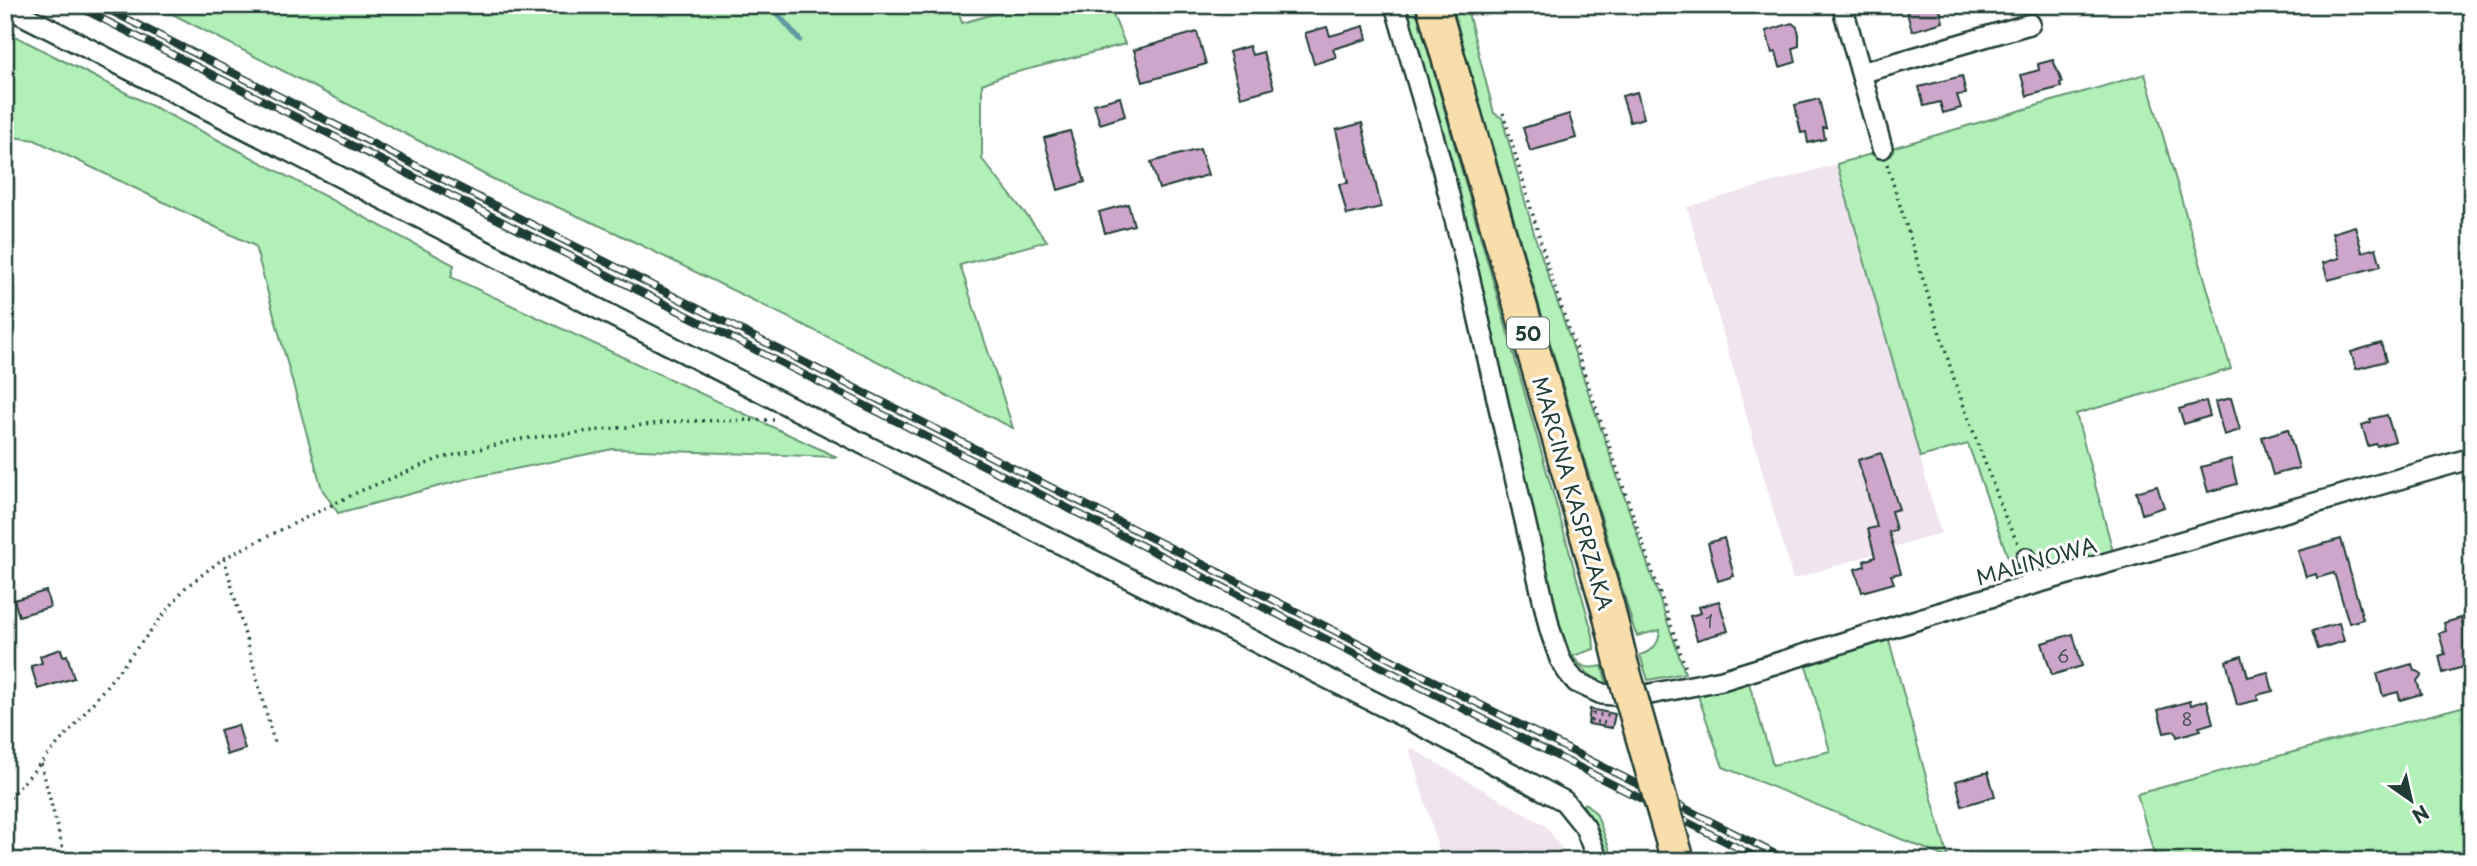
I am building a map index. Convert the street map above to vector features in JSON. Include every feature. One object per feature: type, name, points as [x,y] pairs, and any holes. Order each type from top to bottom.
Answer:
[{"type":"main road","name":"MARCINA KASPRZAKA","points":[[1433,5],[1678,861]]},
{"type":"street","name":"MALINOWA","points":[[1395,5],[1460,239],[1550,630],[1567,671],[1576,682],[1593,691],[1613,696],[1635,697],[1722,680],[2034,584],[2472,458]]},
{"type":"street","points":[[1842,5],[1882,148]]},
{"type":"street","points":[[5,6],[1430,730],[1564,801],[1585,827],[1598,861]]},
{"type":"street","points":[[1861,73],[2030,24]]},
{"type":"street","points":[[2025,558],[2034,584]]},
{"type":"path","points":[[1503,113],[1548,268],[1688,675]]},
{"type":"path","points":[[1882,148],[1956,385],[2007,522],[2025,558]]},
{"type":"path","points":[[5,803],[41,764],[186,587],[224,558],[358,492],[438,459],[520,439],[680,421],[774,420]]},
{"type":"path","points":[[224,558],[275,745]]},
{"type":"path","points":[[1605,723],[1591,721],[1592,713],[1606,716]]},
{"type":"path","points":[[41,764],[66,861]]},
{"type":"path","points":[[1634,861],[1644,858]]},
{"type":"shaded area","points":[[1837,164],[1941,533],[1793,579],[1687,207]]},
{"type":"shaded area","points":[[1409,747],[1546,826],[1570,861],[1442,861]]},
{"type":"green space","points":[[155,5],[956,5],[962,23],[1025,5],[1109,5],[1125,44],[1002,76],[982,84],[982,159],[1047,241],[960,265],[1013,428],[612,231],[495,180]]},
{"type":"green space","points":[[1405,5],[1415,5],[1593,635],[1594,649],[1573,656],[1585,667],[1602,666],[1607,684],[1581,667],[1572,656],[1563,642]]},
{"type":"green space","points":[[1452,5],[1466,5],[1494,113],[1502,118],[1535,237],[1685,673],[1648,680],[1640,655],[1654,646],[1660,630],[1637,636],[1634,629],[1507,196],[1500,181]]},
{"type":"green space","points":[[5,31],[454,265],[451,277],[837,457],[613,449],[470,478],[338,513],[322,489],[255,246],[35,140],[5,136]]},
{"type":"green space","points":[[2145,74],[2231,369],[2076,414],[2114,555],[2017,583],[1968,444],[1920,457],[1837,164]]},
{"type":"green space","points":[[1889,640],[1948,858],[1723,767],[1698,696],[1749,683],[1773,765],[1830,751],[1806,665]]},
{"type":"green space","points":[[2472,704],[2472,861],[2156,861],[2137,794]]},
{"type":"green space","points":[[1585,803],[1596,813],[1614,861],[1609,861],[1597,828],[1583,805]]},
{"type":"building","points":[[1905,5],[1939,5],[1943,22],[1912,31]]},
{"type":"building","points":[[1792,23],[1799,34],[1799,46],[1793,48],[1796,62],[1780,67],[1776,52],[1772,53],[1766,31]]},
{"type":"building","points":[[1364,26],[1367,39],[1333,49],[1336,57],[1314,64],[1305,33],[1327,27],[1330,36]]},
{"type":"building","points":[[1197,32],[1206,64],[1143,82],[1134,50]]},
{"type":"building","points":[[1249,46],[1252,55],[1263,52],[1274,88],[1241,97],[1229,52]]},
{"type":"building","points":[[2053,60],[2062,82],[2061,87],[2027,96],[2021,75],[2039,70],[2038,64]]},
{"type":"building","points":[[1962,76],[1966,94],[1957,95],[1961,108],[1943,113],[1940,102],[1924,106],[1919,87]]},
{"type":"building","points":[[1637,92],[1644,118],[1630,122],[1622,96]]},
{"type":"building","points":[[1120,97],[1125,116],[1100,124],[1094,104]]},
{"type":"building","points":[[1819,99],[1826,128],[1823,128],[1825,139],[1808,143],[1806,132],[1801,133],[1795,105]]},
{"type":"building","points":[[1569,114],[1576,138],[1530,151],[1523,128]]},
{"type":"building","points":[[1362,123],[1381,207],[1347,215],[1339,184],[1348,183],[1336,130]]},
{"type":"building","points":[[1070,131],[1085,182],[1058,190],[1044,138]]},
{"type":"building","points":[[1200,149],[1208,175],[1159,189],[1151,162]]},
{"type":"building","points":[[1128,204],[1134,225],[1105,233],[1099,212]]},
{"type":"building","points":[[2355,226],[2362,252],[2376,248],[2381,266],[2328,280],[2323,263],[2339,258],[2332,233]]},
{"type":"building","points":[[2381,343],[2386,361],[2356,369],[2351,352]]},
{"type":"building","points":[[2231,398],[2240,430],[2224,435],[2215,402]]},
{"type":"building","points":[[2206,401],[2210,416],[2184,424],[2179,409]]},
{"type":"building","points":[[2387,415],[2395,441],[2368,446],[2362,425],[2371,422],[2370,419]]},
{"type":"building","points":[[2288,429],[2299,468],[2273,475],[2262,437]]},
{"type":"building","points":[[1881,453],[1899,509],[1891,511],[1896,530],[1889,532],[1901,573],[1891,575],[1894,583],[1862,592],[1855,569],[1865,566],[1864,561],[1875,557],[1868,529],[1877,527],[1858,460]]},
{"type":"building","points":[[2231,459],[2237,484],[2208,492],[2201,467]]},
{"type":"building","points":[[2157,486],[2164,507],[2142,514],[2136,492]]},
{"type":"building","points":[[1724,538],[1734,576],[1718,581],[1708,543]]},
{"type":"building","points":[[2341,539],[2363,619],[2349,623],[2334,573],[2317,578],[2316,574],[2306,577],[2298,551]]},
{"type":"building","points":[[46,591],[50,607],[19,616],[14,600]]},
{"type":"building","points":[[1719,601],[1728,631],[1697,640],[1690,616],[1701,613],[1699,607]]},
{"type":"building","points":[[2461,618],[2470,665],[2443,673],[2439,656],[2445,654],[2439,633],[2446,631],[2444,623]]},
{"type":"building","points":[[2339,623],[2344,641],[2318,649],[2312,631]]},
{"type":"building","points":[[2073,634],[2082,666],[2052,675],[2042,643]]},
{"type":"building","points":[[61,649],[63,656],[67,655],[74,678],[38,689],[31,666],[42,663],[40,656]]},
{"type":"building","points":[[2242,656],[2248,677],[2268,672],[2273,691],[2257,695],[2258,700],[2237,705],[2226,661]]},
{"type":"building","points":[[2412,664],[2414,670],[2422,674],[2417,681],[2421,694],[2400,700],[2398,692],[2383,696],[2377,674]]},
{"type":"building","points":[[2207,700],[2213,723],[2199,727],[2201,730],[2177,737],[2175,731],[2164,733],[2158,710],[2190,701],[2191,705]]},
{"type":"building","points":[[1590,709],[1615,714],[1612,728],[1588,724]]},
{"type":"building","points":[[238,725],[245,749],[227,755],[220,730]]},
{"type":"building","points":[[1988,772],[1995,796],[1962,806],[1956,781]]},
{"type":"waterway","points":[[770,5],[800,40]]},
{"type":"railway","points":[[75,5],[1764,861]]},
{"type":"railway","points":[[99,5],[1789,861]]}]
